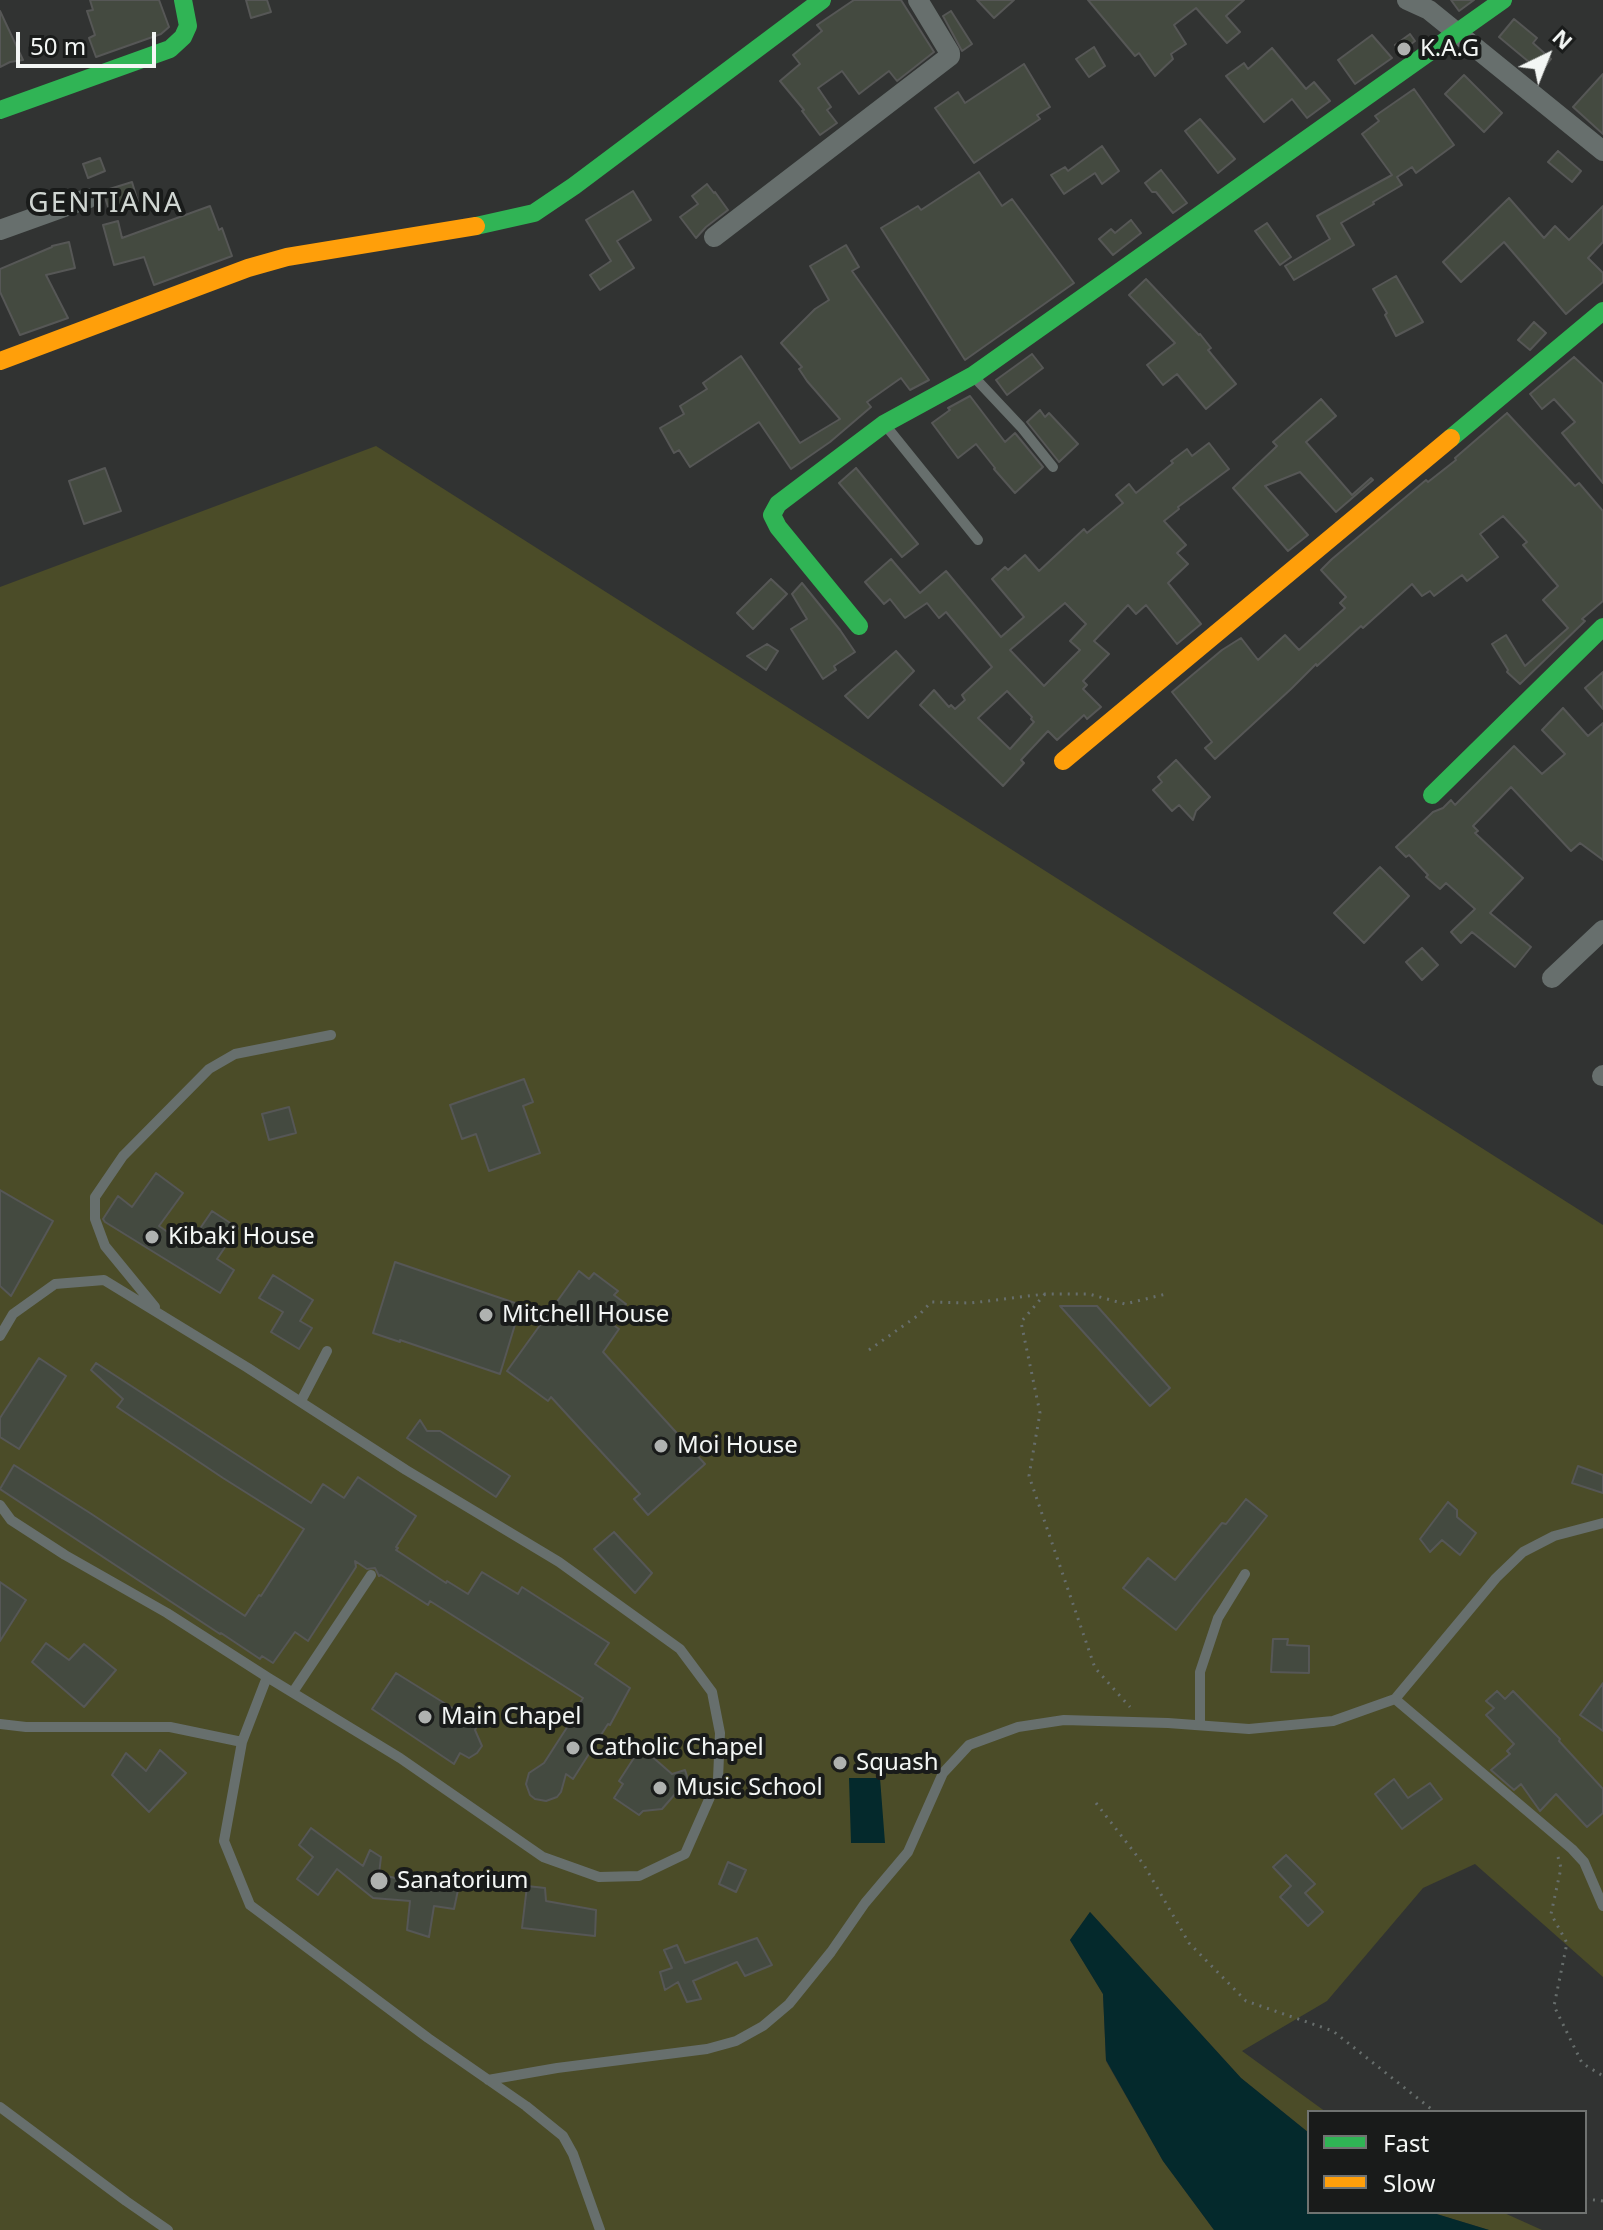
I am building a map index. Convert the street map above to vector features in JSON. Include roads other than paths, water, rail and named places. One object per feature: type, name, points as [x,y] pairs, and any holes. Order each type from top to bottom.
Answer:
[{"type":"street","points":[[0,110],[170,49],[183,37],[188,26],[183,0]]},
{"type":"street","points":[[0,361],[235,273],[287,257],[465,228],[534,213],[822,0]]},
{"type":"street","points":[[714,237],[950,56],[918,0]]},
{"type":"street","points":[[1407,0],[1429,10],[1603,151]]},
{"type":"street","points":[[859,626],[778,527],[772,515],[778,504],[884,424],[972,376],[1503,0]]},
{"type":"street","points":[[0,230],[89,198]]},
{"type":"street","points":[[1063,761],[1603,311]]},
{"type":"street","points":[[1432,795],[1603,627]]},
{"type":"street","points":[[1552,978],[1603,930]]},
{"type":"lane","points":[[972,376],[1021,427],[1053,467]]},
{"type":"lane","points":[[884,424],[978,540]]},
{"type":"lane","points":[[163,1316],[105,1246],[95,1219],[95,1197],[123,1156],[209,1069],[235,1054],[331,1035]]},
{"type":"lane","points":[[0,1336],[13,1314],[55,1284],[104,1280],[301,1401],[406,1470],[559,1562],[680,1649],[712,1692],[720,1733],[718,1779],[685,1854],[639,1876],[599,1877],[543,1857],[400,1758],[11,1520],[0,1505]]},
{"type":"lane","points":[[301,1401],[327,1351]]},
{"type":"lane","points":[[488,2080],[707,2049],[736,2041],[763,2026],[789,2004],[865,1903],[908,1852],[943,1773],[969,1745],[1018,1727],[1064,1720],[1249,1729],[1333,1721],[1395,1699],[1496,1578],[1523,1552],[1554,1536],[1603,1523]]},
{"type":"lane","points":[[1200,1725],[1200,1672],[1218,1618],[1245,1574]]},
{"type":"lane","points":[[293,1692],[371,1575]]},
{"type":"lane","points":[[267,1677],[242,1742],[224,1841],[250,1905],[563,2136],[573,2154],[600,2230]]},
{"type":"lane","points":[[1395,1699],[1584,1862],[1603,1906]]},
{"type":"lane","points":[[0,1724],[26,1727],[170,1727],[242,1742]]},
{"type":"lane","points":[[0,2107],[168,2230]]},
{"type":"water","points":[[849,1778],[880,1778],[885,1843],[851,1843]]},
{"type":"water","points":[[1090,1912],[1241,2078],[1307,2131],[1307,2214],[1437,2214],[1489,2230],[1214,2230],[1163,2161],[1106,2060],[1103,1994],[1070,1940]]},
{"type":"place","name":"K.A.G","points":[[1404,49]]},
{"type":"place","name":"Kibaki House","points":[[152,1237]]},
{"type":"place","name":"Mitchell House","points":[[486,1315]]},
{"type":"place","name":"Moi House","points":[[661,1446]]},
{"type":"place","name":"Main Chapel","points":[[425,1717]]},
{"type":"place","name":"Catholic Chapel","points":[[573,1748]]},
{"type":"place","name":"Squash","points":[[840,1763]]},
{"type":"place","name":"Music School","points":[[660,1788]]},
{"type":"place","name":"Sanatorium","points":[[379,1881]]},
{"type":"district","name":"GENTIANA","points":[[106,204]]}]
